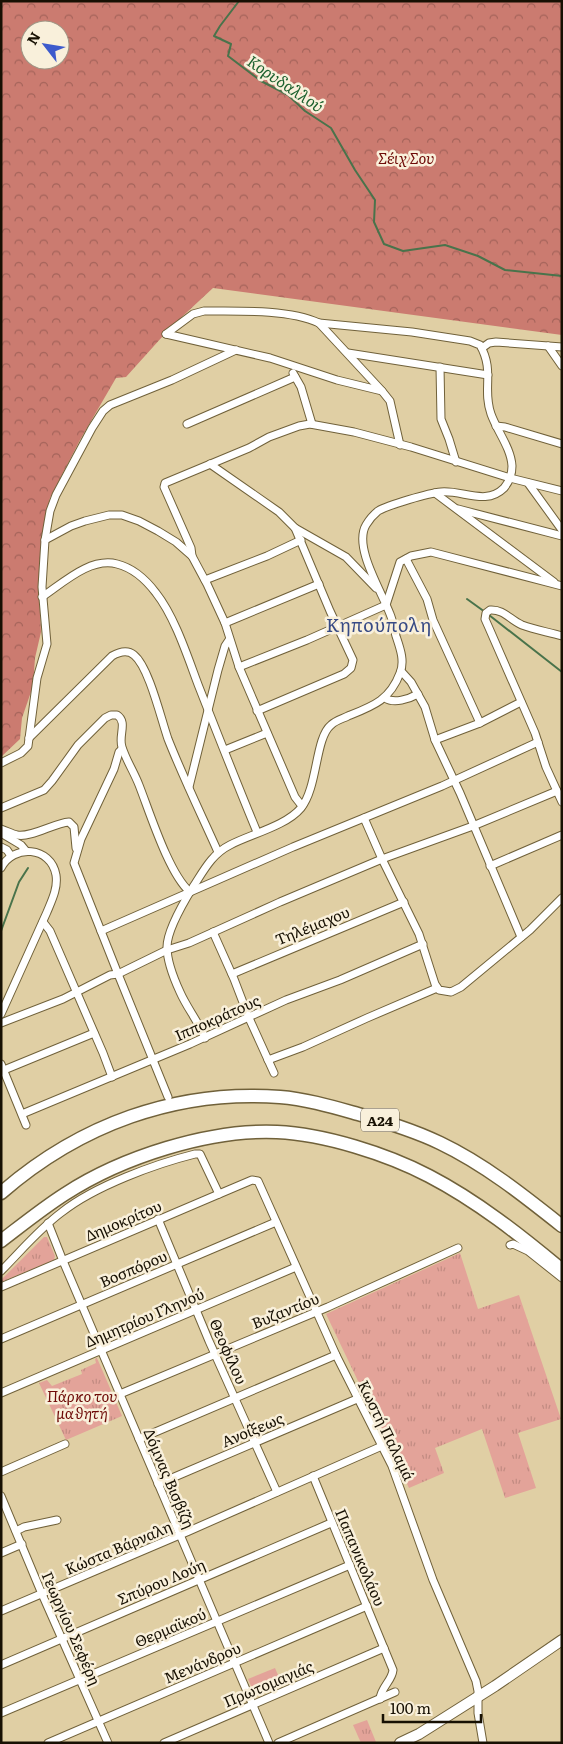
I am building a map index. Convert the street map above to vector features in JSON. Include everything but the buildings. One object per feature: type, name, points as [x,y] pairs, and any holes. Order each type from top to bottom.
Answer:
[{"type":"highway","name":"Α24","points":[[1,1193],[30,1169],[74,1141],[141,1112],[191,1101],[241,1096],[273,1097],[294,1099],[341,1109],[418,1132],[485,1168],[529,1199],[562,1226]]},
{"type":"highway","name":"Α24","points":[[1,1241],[66,1193],[137,1158],[200,1139],[277,1132],[348,1145],[409,1166],[438,1181],[480,1207],[562,1270]]},
{"type":"street","points":[[205,1038],[177,986],[168,950],[168,942],[176,919],[190,892],[218,852],[291,816],[302,806],[311,788],[324,736],[329,727],[339,720],[374,706],[385,698],[401,672],[402,654],[362,542],[365,526],[372,516],[383,508],[435,493],[448,492],[481,497],[491,496],[502,490],[510,478],[512,469],[511,460],[488,405],[488,364],[482,348],[478,344],[442,336],[319,323],[287,314],[204,311],[193,314],[166,334],[270,358],[382,391]]},
{"type":"street","points":[[319,323],[390,401],[400,445]]},
{"type":"street","points":[[482,348],[489,343],[496,342],[562,347]]},
{"type":"street","points":[[548,346],[562,366]]},
{"type":"street","points":[[1,763],[24,751],[28,746],[37,678],[47,644],[42,597],[45,540],[50,511],[56,495],[92,428],[106,408],[236,350]]},
{"type":"street","points":[[347,352],[488,375]]},
{"type":"street","points":[[292,366],[295,377],[301,387],[312,424]]},
{"type":"street","points":[[440,367],[441,419],[456,462]]},
{"type":"street","points":[[186,424],[295,377]]},
{"type":"street","points":[[192,556],[191,548],[164,485],[269,437],[299,426],[312,424],[354,432],[510,478],[562,491]]},
{"type":"street","points":[[496,426],[506,427],[562,444]]},
{"type":"street","points":[[210,464],[279,512],[295,528],[346,557],[380,592]]},
{"type":"street","points":[[528,483],[562,530]]},
{"type":"street","points":[[435,493],[560,587]]},
{"type":"street","points":[[454,508],[562,536]]},
{"type":"street","points":[[45,540],[85,521],[109,515],[122,515],[138,520],[153,528],[176,542],[192,556],[225,623],[239,667],[257,711],[295,796],[302,806]]},
{"type":"street","points":[[257,711],[349,671],[354,663],[295,528]]},
{"type":"street","points":[[205,580],[262,558],[301,540]]},
{"type":"street","points":[[239,667],[386,605],[400,562],[411,556],[431,552],[560,587]]},
{"type":"street","points":[[406,559],[427,599],[433,620],[480,723]]},
{"type":"street","points":[[42,597],[76,573],[94,566],[117,564],[138,575],[156,593],[166,608],[179,636],[257,832]]},
{"type":"street","points":[[225,623],[319,584]]},
{"type":"street","points":[[562,636],[523,625],[501,611],[493,609],[487,612],[485,619],[558,788],[562,802]]},
{"type":"street","points":[[189,787],[222,655],[230,640]]},
{"type":"street","points":[[29,738],[112,656],[118,652],[129,652],[135,656],[145,672],[168,739],[218,852]]},
{"type":"street","points":[[401,672],[407,677],[425,707],[436,740],[522,937]]},
{"type":"street","points":[[385,698],[392,701],[411,698],[418,694]]},
{"type":"street","points":[[436,740],[480,723],[521,702]]},
{"type":"street","points":[[1,808],[44,790],[75,749],[105,718],[118,714],[123,720],[122,748],[169,859],[181,882],[190,892]]},
{"type":"street","points":[[225,750],[267,733]]},
{"type":"street","points":[[101,931],[454,780],[538,742]]},
{"type":"street","points":[[122,748],[77,851],[74,868],[168,1097]]},
{"type":"street","points":[[1,1023],[63,999],[110,975],[118,974],[263,909],[382,859],[473,826],[558,788]]},
{"type":"street","points":[[364,818],[423,944],[437,988]]},
{"type":"street","points":[[1,831],[18,835],[47,829],[58,823],[69,822],[74,827],[77,851]]},
{"type":"street","points":[[1,831],[21,845],[26,851]]},
{"type":"street","points":[[490,866],[562,835]]},
{"type":"street","points":[[1,847],[7,850],[10,856]]},
{"type":"street","points":[[1,868],[10,856],[33,851],[45,857],[54,868],[56,875],[53,896],[43,922],[1,1014]]},
{"type":"street","points":[[268,1060],[303,1047],[437,988],[448,992],[456,990],[522,937],[562,898]]},
{"type":"street","name":"Τηλέμαχου","points":[[232,974],[404,902]]},
{"type":"street","points":[[43,922],[50,931],[112,1077]]},
{"type":"street","points":[[213,932],[274,1073]]},
{"type":"street","name":"Ιπποκράτους","points":[[22,1114],[205,1038],[286,1000],[340,980],[423,944]]},
{"type":"street","points":[[26,1125],[2,1067],[94,1033]]},
{"type":"street","points":[[1,1271],[48,1223],[66,1208],[107,1187],[160,1164],[197,1154],[202,1156],[218,1194]]},
{"type":"street","name":"Δημοκρίτου","points":[[1,1287],[249,1181],[256,1181]]},
{"type":"street","name":"Κωστή Παλαμά","points":[[256,1181],[357,1399],[394,1470],[433,1580],[476,1681],[478,1714],[483,1743]]},
{"type":"street","name":"Θεοφίλου","points":[[158,1219],[196,1310],[277,1492]]},
{"type":"street","name":"Βοσπόρου","points":[[1,1339],[276,1222]]},
{"type":"street","name":"Δόμνας Βισβίζη","points":[[48,1223],[269,1743]]},
{"type":"street","points":[[510,1245],[513,1244],[528,1251],[562,1278]]},
{"type":"street","name":"Βυζαντίου","points":[[120,1394],[317,1312],[458,1248]]},
{"type":"street","name":"Δημητρίου Γληνού","points":[[1,1392],[296,1267]]},
{"type":"street","points":[[140,1439],[336,1355]]},
{"type":"street","name":"Ανοίξεως","points":[[158,1484],[357,1399]]},
{"type":"street","points":[[1,1472],[65,1444]]},
{"type":"street","name":"Κώστα Βάρναλη","points":[[1,1611],[382,1446]]},
{"type":"street","name":"Παπανικολάου","points":[[313,1476],[393,1672],[382,1690],[380,1699]]},
{"type":"street","name":"Γεωργίου Σεφέρη","points":[[2,1497],[42,1594],[108,1743]]},
{"type":"street","points":[[16,1531],[24,1527],[57,1520]]},
{"type":"street","name":"Σπύρου Λούη","points":[[1,1665],[331,1522]]},
{"type":"street","points":[[1,1553],[22,1544]]},
{"type":"street","name":"Θερμαϊκού","points":[[1,1713],[350,1565]]},
{"type":"street","name":"Μενάνδρου","points":[[48,1743],[367,1606]]},
{"type":"street","points":[[400,1743],[419,1734],[478,1697],[562,1640]]},
{"type":"street","name":"Πρωτομαγιάς","points":[[164,1743],[384,1648]]},
{"type":"street","points":[[278,1743],[394,1692]]},
{"type":"green space","name":"Σέιχ Σου","points":[[1,1],[562,1],[562,335],[213,288],[171,327],[126,377],[116,378],[80,440],[50,498],[41,543],[39,591],[41,632],[35,658],[33,686],[22,718],[20,739],[1,757]]},
{"type":"green space","points":[[44,1237],[47,1237],[55,1256],[54,1260],[1,1282],[1,1280]]},
{"type":"green space","points":[[460,1253],[478,1309],[519,1295],[561,1419],[518,1433],[536,1488],[505,1498],[482,1429],[435,1448],[444,1473],[409,1488],[326,1314]]},
{"type":"green space","name":"Πάρκο του μαθητή","points":[[97,1358],[122,1416],[66,1440],[39,1383],[47,1380],[52,1386],[82,1374],[81,1370],[96,1363],[95,1359]]},
{"type":"green space","points":[[275,1668],[281,1682],[254,1693],[248,1679]]},
{"type":"green space","points":[[367,1720],[376,1742],[361,1743],[353,1725]]},
{"type":"waterway","name":"Κορυδαλλού","points":[[239,1],[214,36],[231,44],[228,56],[261,81],[288,95],[305,111],[331,128],[375,200],[374,222],[384,244],[403,251],[445,245],[478,256],[505,270],[562,276]]},
{"type":"waterway","points":[[467,599],[485,612]]},
{"type":"waterway","points":[[489,615],[562,672]]},
{"type":"waterway","points":[[1,931],[19,882],[28,868]]},
{"type":"district","name":"Κηπούπολη","points":[[379,624]]}]
